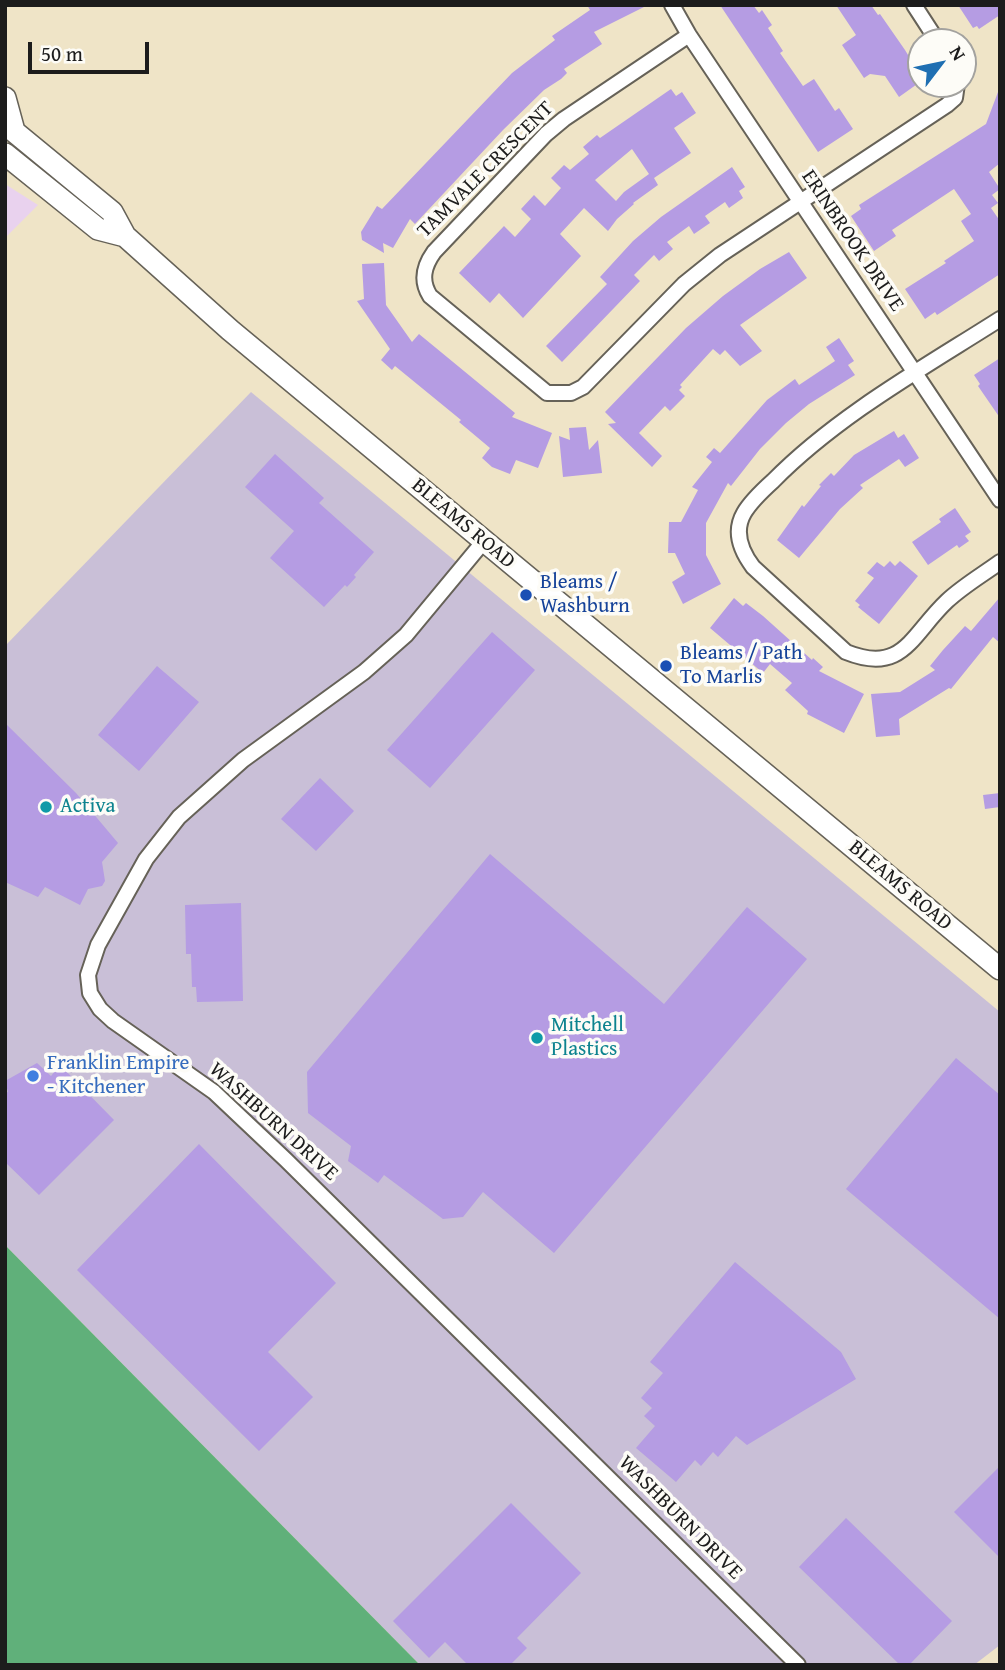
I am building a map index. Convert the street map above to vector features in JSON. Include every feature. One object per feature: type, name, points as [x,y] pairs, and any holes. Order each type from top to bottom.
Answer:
[{"type":"main road","points":[[5,98],[10,128]]},
{"type":"main road","name":"BLEAMS ROAD","points":[[10,128],[112,212],[125,236],[230,330],[1000,969]]},
{"type":"main road","name":"BLEAMS ROAD","points":[[5,154],[98,229],[125,236]]},
{"type":"street","name":"ERINBROOK DRIVE","points":[[672,5],[689,35],[1000,500]]},
{"type":"street","points":[[914,5],[929,28]]},
{"type":"street","name":"TAMVALE CRESCENT","points":[[689,35],[546,134],[434,252],[424,272],[425,289],[547,393],[571,393],[583,387],[684,284],[720,255],[800,202]]},
{"type":"street","points":[[800,202],[954,98]]},
{"type":"street","points":[[1000,319],[915,373],[800,453],[760,493],[744,513],[739,526],[742,553],[753,567],[846,652],[863,659],[892,657],[903,649],[947,601],[1000,562]]},
{"type":"street","name":"WASHBURN DRIVE","points":[[484,541],[406,635],[364,672],[243,760],[179,817],[146,859],[98,945],[88,975],[90,993],[100,1009],[113,1021],[214,1092],[286,1160],[799,1665]]},
{"type":"shaded area","points":[[5,184],[38,205],[5,238]]},
{"type":"shaded area","points":[[251,392],[1000,1012],[1000,1645],[974,1665],[420,1665],[5,1245],[5,646]]},
{"type":"green space","points":[[5,1245],[420,1665],[5,1665]]},
{"type":"building","points":[[587,5],[648,5],[594,32],[602,44],[564,69],[567,73],[544,90],[503,130],[415,224],[410,219],[393,248],[383,243],[384,253],[362,240],[361,232],[377,206],[382,209],[512,73],[555,40],[552,36],[590,10]]},
{"type":"building","points":[[720,5],[753,5],[759,13],[762,10],[772,25],[768,28],[783,51],[780,53],[803,86],[814,79],[835,111],[839,108],[853,129],[818,152]]},
{"type":"building","points":[[836,5],[871,5],[878,15],[880,14],[907,53],[907,91],[899,97],[885,76],[870,74],[864,78],[842,45],[856,35]]},
{"type":"building","points":[[958,5],[1000,5],[1000,15],[979,29],[977,26],[973,28]]},
{"type":"building","points":[[671,89],[676,96],[682,92],[696,113],[674,128],[691,153],[654,178],[658,185],[633,203],[608,231],[584,208],[560,234],[581,256],[523,318],[499,293],[490,303],[459,273],[504,226],[515,237],[531,219],[521,209],[534,195],[545,206],[561,188],[551,178],[564,165],[570,170],[589,154],[583,147],[597,135],[600,138]],"holes":[[[632,149],[649,174],[616,201],[595,180]]]},
{"type":"building","points":[[998,92],[1000,163],[989,172],[1000,189],[992,195],[998,203],[991,208],[1000,221],[1000,274],[937,315],[935,312],[925,319],[905,289],[974,241],[961,221],[971,214],[954,189],[892,230],[896,236],[874,251],[851,216],[861,209],[859,205],[986,124]]},
{"type":"building","points":[[732,167],[745,187],[739,191],[743,198],[729,208],[725,202],[705,216],[710,223],[694,234],[689,226],[667,242],[673,249],[659,261],[654,255],[634,275],[640,281],[562,362],[546,346],[607,284],[600,277],[633,241],[661,217]]},
{"type":"building","points":[[789,252],[807,278],[740,325],[762,351],[740,366],[725,350],[720,355],[713,349],[680,385],[682,387],[679,390],[685,396],[670,411],[665,406],[639,433],[662,456],[652,467],[608,424],[616,423],[605,412],[686,328],[723,296]]},
{"type":"building","points":[[384,263],[386,305],[412,342],[419,334],[515,413],[512,417],[552,433],[538,468],[516,460],[510,474],[492,467],[482,458],[490,448],[459,422],[461,420],[395,366],[392,370],[381,360],[390,349],[357,301],[364,299],[362,264]]},
{"type":"building","points":[[839,338],[854,361],[848,365],[855,375],[809,404],[786,423],[760,449],[731,486],[728,483],[706,523],[706,555],[721,584],[683,604],[672,582],[685,574],[675,553],[668,553],[669,522],[681,522],[698,490],[692,487],[712,462],[706,457],[714,448],[720,453],[767,400],[795,379],[799,385],[835,361],[826,347]]},
{"type":"building","points":[[1000,358],[1000,418],[978,386],[980,384],[974,375]]},
{"type":"building","points":[[586,427],[589,450],[598,440],[602,473],[563,477],[559,436],[570,440],[569,428]]},
{"type":"building","points":[[894,431],[898,438],[904,434],[919,458],[905,467],[899,459],[860,485],[863,488],[840,509],[799,558],[777,540],[802,505],[804,507],[831,473],[834,476],[854,455]]},
{"type":"building","points":[[275,454],[324,498],[319,503],[374,552],[347,587],[345,585],[324,607],[270,558],[294,531],[245,487]]},
{"type":"building","points":[[955,508],[971,532],[965,536],[969,541],[959,548],[957,545],[928,565],[912,542],[941,522],[939,519]]},
{"type":"building","points":[[890,561],[895,566],[900,561],[918,576],[879,624],[858,607],[860,605],[855,601],[874,578],[867,573],[877,562],[884,567]]},
{"type":"building","points":[[1000,597],[1000,643],[993,637],[951,689],[899,719],[900,735],[876,737],[871,694],[900,692],[935,670],[930,666],[943,650],[965,626],[971,631]]},
{"type":"building","points":[[734,598],[743,606],[746,603],[812,660],[813,658],[823,667],[819,671],[864,694],[844,733],[807,714],[808,711],[785,690],[792,683],[770,664],[763,673],[710,628]]},
{"type":"building","points":[[492,632],[535,670],[430,788],[387,750]]},
{"type":"building","points":[[157,666],[199,702],[139,771],[98,735]]},
{"type":"building","name":"Activa","points":[[5,723],[76,793],[118,843],[102,862],[105,881],[102,886],[88,889],[80,905],[45,887],[38,897],[5,882]]},
{"type":"building","points":[[320,778],[354,811],[316,851],[281,819]]},
{"type":"building","points":[[1000,793],[1000,807],[985,809],[983,795]]},
{"type":"building","name":"Mitchell Plastics","points":[[490,854],[664,1004],[747,907],[807,959],[554,1253],[483,1192],[463,1217],[443,1219],[384,1175],[378,1183],[348,1161],[351,1146],[308,1113],[307,1072]]},
{"type":"building","points":[[241,903],[243,1001],[197,1002],[196,987],[192,987],[191,954],[186,954],[185,905]]},
{"type":"building","points":[[956,1058],[1000,1095],[1000,1319],[846,1189]]},
{"type":"building","points":[[37,1063],[51,1076],[60,1065],[114,1120],[39,1195],[5,1162],[5,1093],[8,1092],[5,1081]]},
{"type":"building","points":[[199,1144],[336,1283],[268,1352],[313,1397],[259,1451],[77,1270]]},
{"type":"building","points":[[735,1262],[841,1352],[856,1379],[747,1445],[736,1436],[718,1457],[713,1452],[701,1466],[695,1460],[676,1482],[636,1448],[655,1426],[644,1416],[652,1408],[641,1398],[663,1373],[650,1362]]},
{"type":"building","points":[[1000,1466],[1000,1558],[954,1512]]},
{"type":"building","points":[[511,1503],[581,1573],[517,1638],[527,1648],[510,1665],[468,1665],[445,1642],[429,1658],[393,1621]]},
{"type":"building","points":[[846,1518],[952,1621],[909,1665],[900,1665],[799,1567]]},
{"type":"place","name":"Bleams / Washburn","points":[[526,595]]},
{"type":"place","name":"Bleams / Path To Marlis","points":[[666,666]]},
{"type":"place","name":"Activa","points":[[46,807]]},
{"type":"place","name":"Mitchell Plastics","points":[[537,1038]]},
{"type":"place","name":"Franklin Empire - Kitchener","points":[[33,1076]]}]
